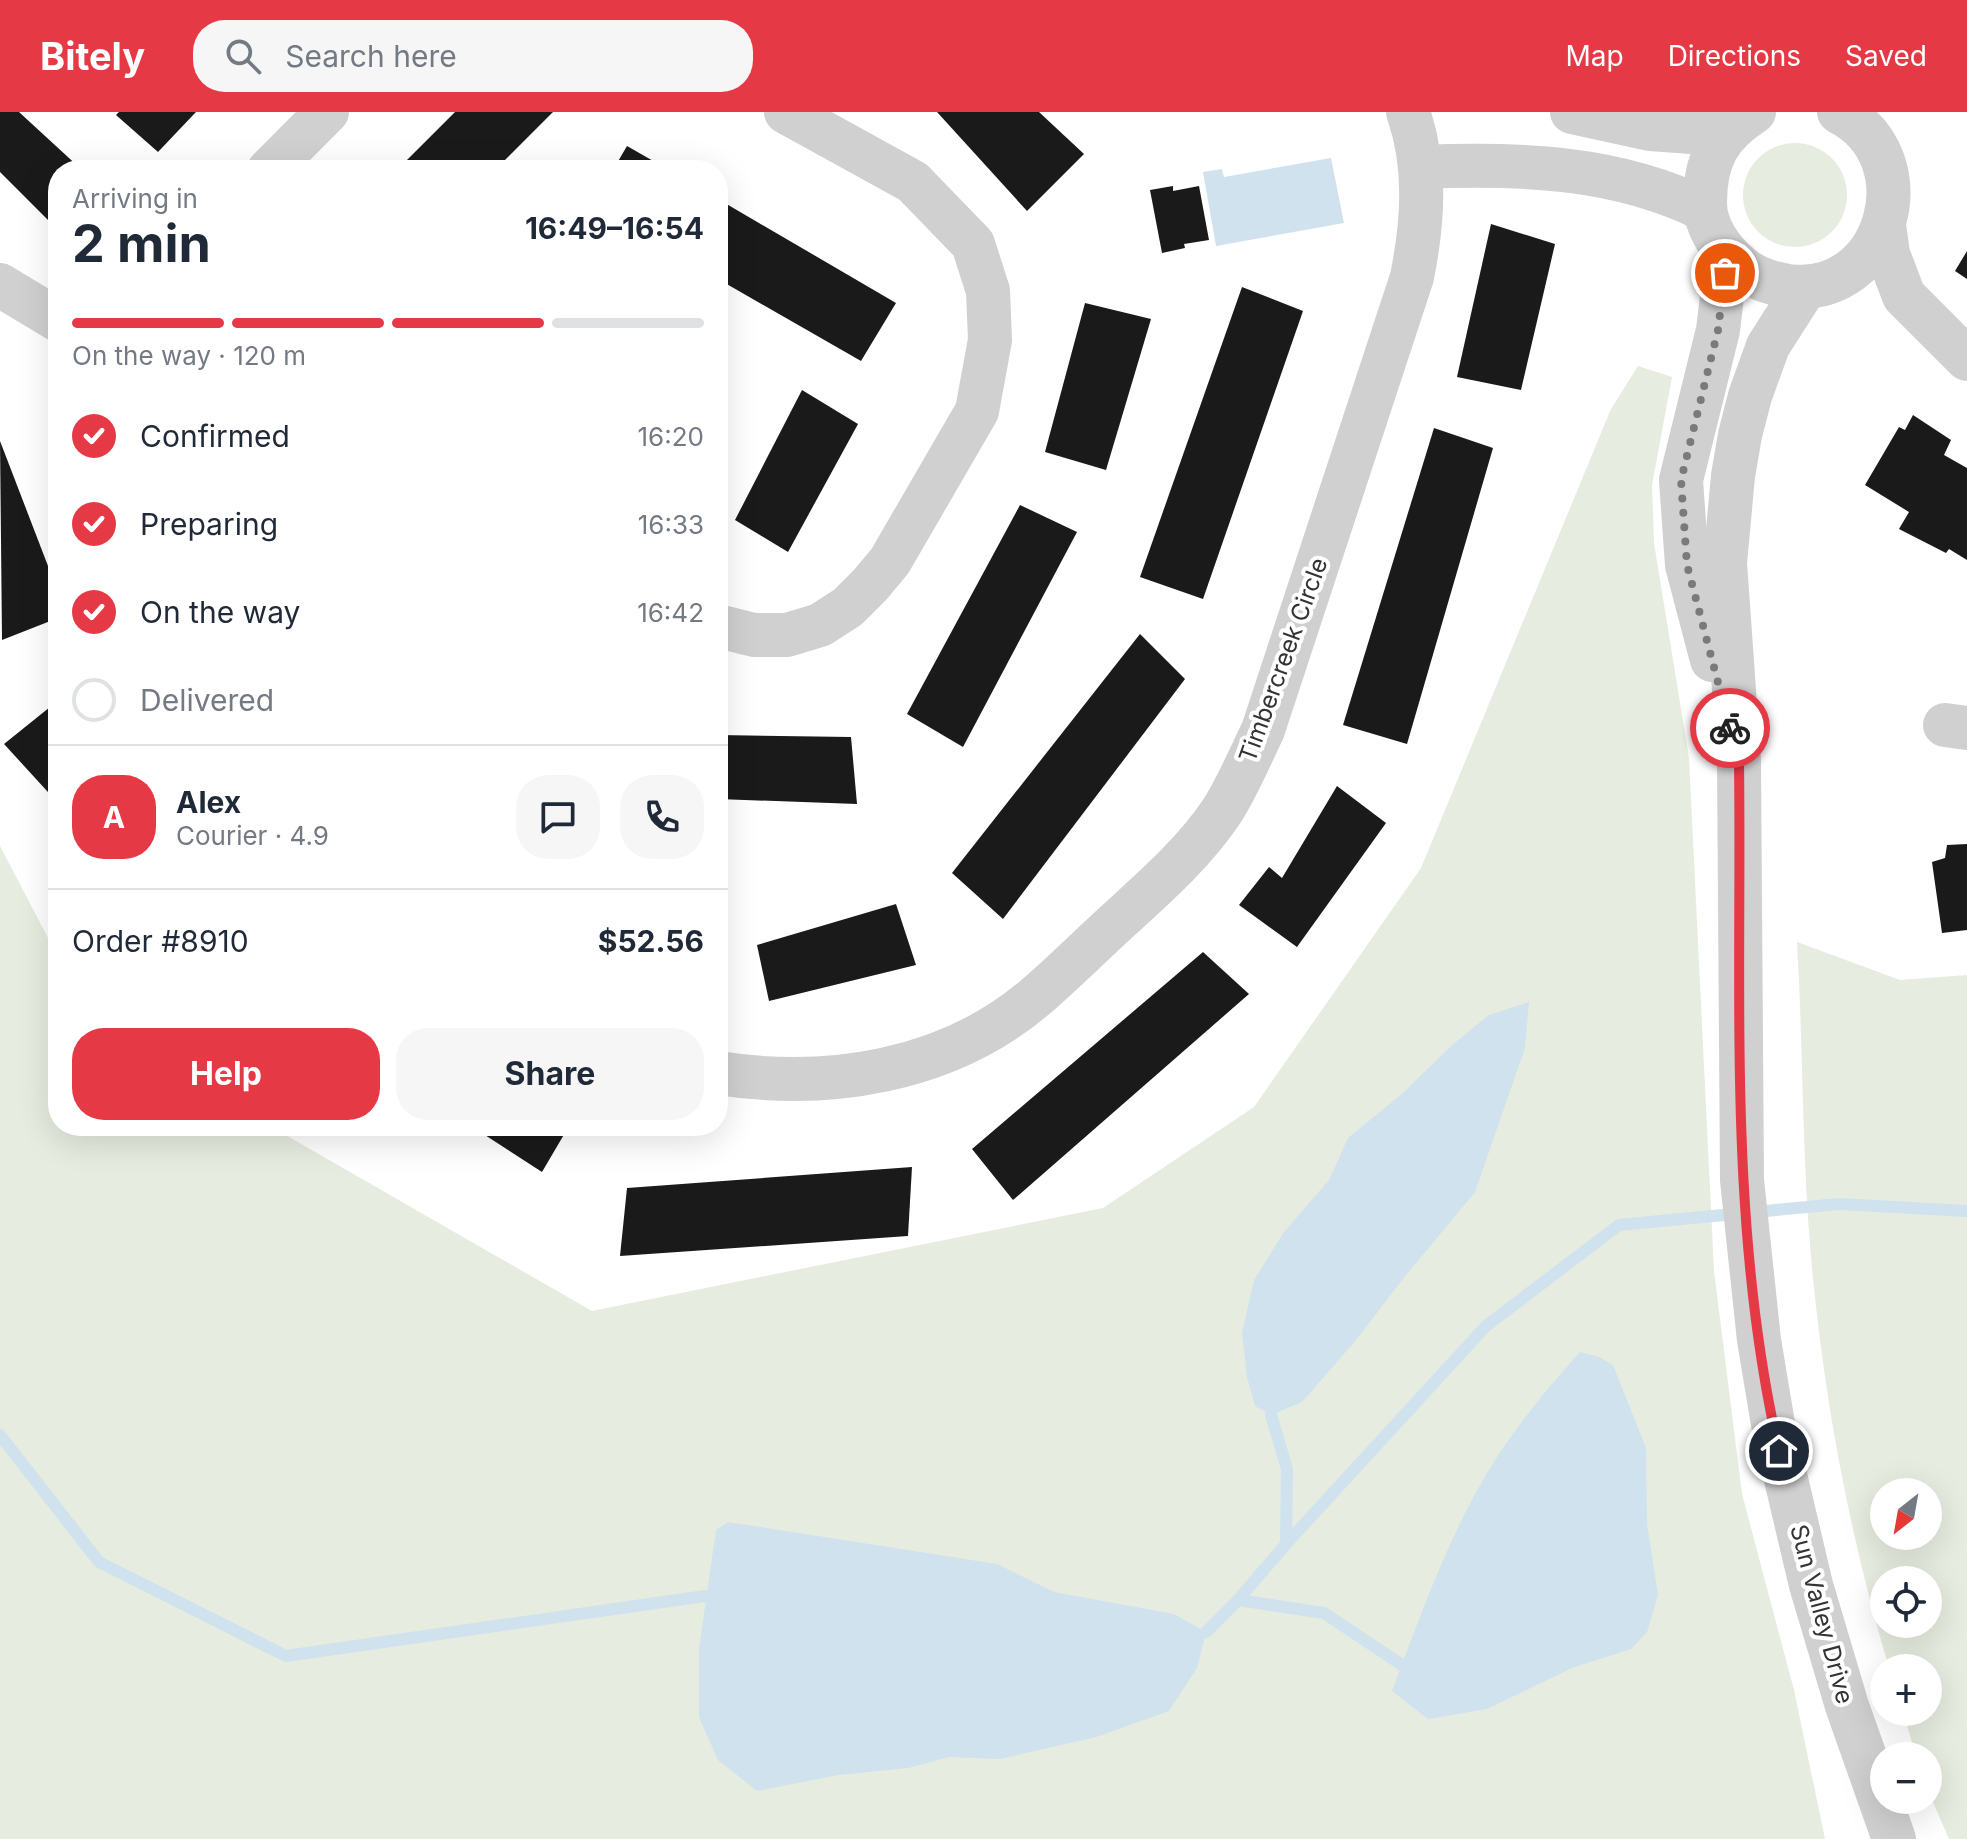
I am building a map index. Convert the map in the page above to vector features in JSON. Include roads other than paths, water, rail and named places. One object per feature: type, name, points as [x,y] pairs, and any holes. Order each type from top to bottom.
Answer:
[{"type":"street","points":[[279,160],[327,112]]},
{"type":"street","points":[[728,628],[754,635],[787,635],[820,625],[848,607],[870,585],[890,561],[977,411],[990,340],[988,291],[973,244],[913,182],[786,112]]},
{"type":"street","points":[[1572,112],[1650,129],[1692,132],[1745,118]]},
{"type":"street","name":"Sun Valley Drive","points":[[1839,112],[1866,132],[1882,158],[1889,180],[1889,203],[1884,225],[1867,254],[1822,282],[1781,323],[1762,358],[1740,435],[1725,563],[1739,761],[1742,1180],[1759,1340],[1773,1424],[1811,1585],[1847,1706],[1894,1839]]},
{"type":"street","name":"Sun Valley Drive","points":[[1882,158],[1888,112]]},
{"type":"street","name":"Timbercreek Circle","points":[[728,1075],[760,1080],[856,1076],[904,1066],[942,1053],[985,1032],[1032,1001],[1176,867],[1222,810],[1263,730],[1403,310],[1419,244],[1422,207],[1415,113]]},
{"type":"street","points":[[1745,118],[1715,149],[1705,179],[1705,210],[1713,234],[1727,255],[1746,272],[1770,283],[1822,282],[1904,296]]},
{"type":"street","points":[[1421,167],[1481,164],[1561,168],[1673,194],[1705,210]]},
{"type":"street","points":[[1884,225],[1888,254],[1904,296],[1967,359]]},
{"type":"street","name":"Sun Valley Drive","points":[[1727,255],[1718,330],[1681,480],[1687,565],[1739,761]]},
{"type":"street","points":[[0,285],[48,314]]},
{"type":"water","points":[[1331,158],[1344,223],[1216,246],[1203,172],[1222,169],[1224,177]]},
{"type":"water","points":[[1529,1002],[1525,1048],[1475,1192],[1302,1402],[1271,1415],[1255,1406],[1247,1377],[1242,1333],[1254,1280],[1284,1232],[1329,1180],[1348,1138],[1489,1015]]},
{"type":"water","points":[[1580,1352],[1613,1365],[1646,1448],[1647,1524],[1658,1595],[1647,1632],[1631,1649],[1572,1668],[1487,1709],[1428,1719],[1392,1691],[1434,1583],[1457,1530],[1494,1461]]},
{"type":"water","points":[[728,1522],[997,1564],[1054,1592],[1174,1614],[1206,1632],[1197,1668],[1169,1711],[1096,1737],[1000,1759],[949,1757],[908,1768],[838,1775],[757,1791],[718,1760],[699,1717],[699,1649],[716,1530]]},
{"type":"waterway","points":[[1206,1632],[1486,1326],[1619,1225],[1839,1204],[1967,1211]]},
{"type":"waterway","points":[[1271,1415],[1287,1469],[1286,1544]]},
{"type":"waterway","points":[[0,1435],[99,1562],[286,1656],[705,1596]]},
{"type":"waterway","points":[[1238,1600],[1324,1613],[1402,1665]]}]
